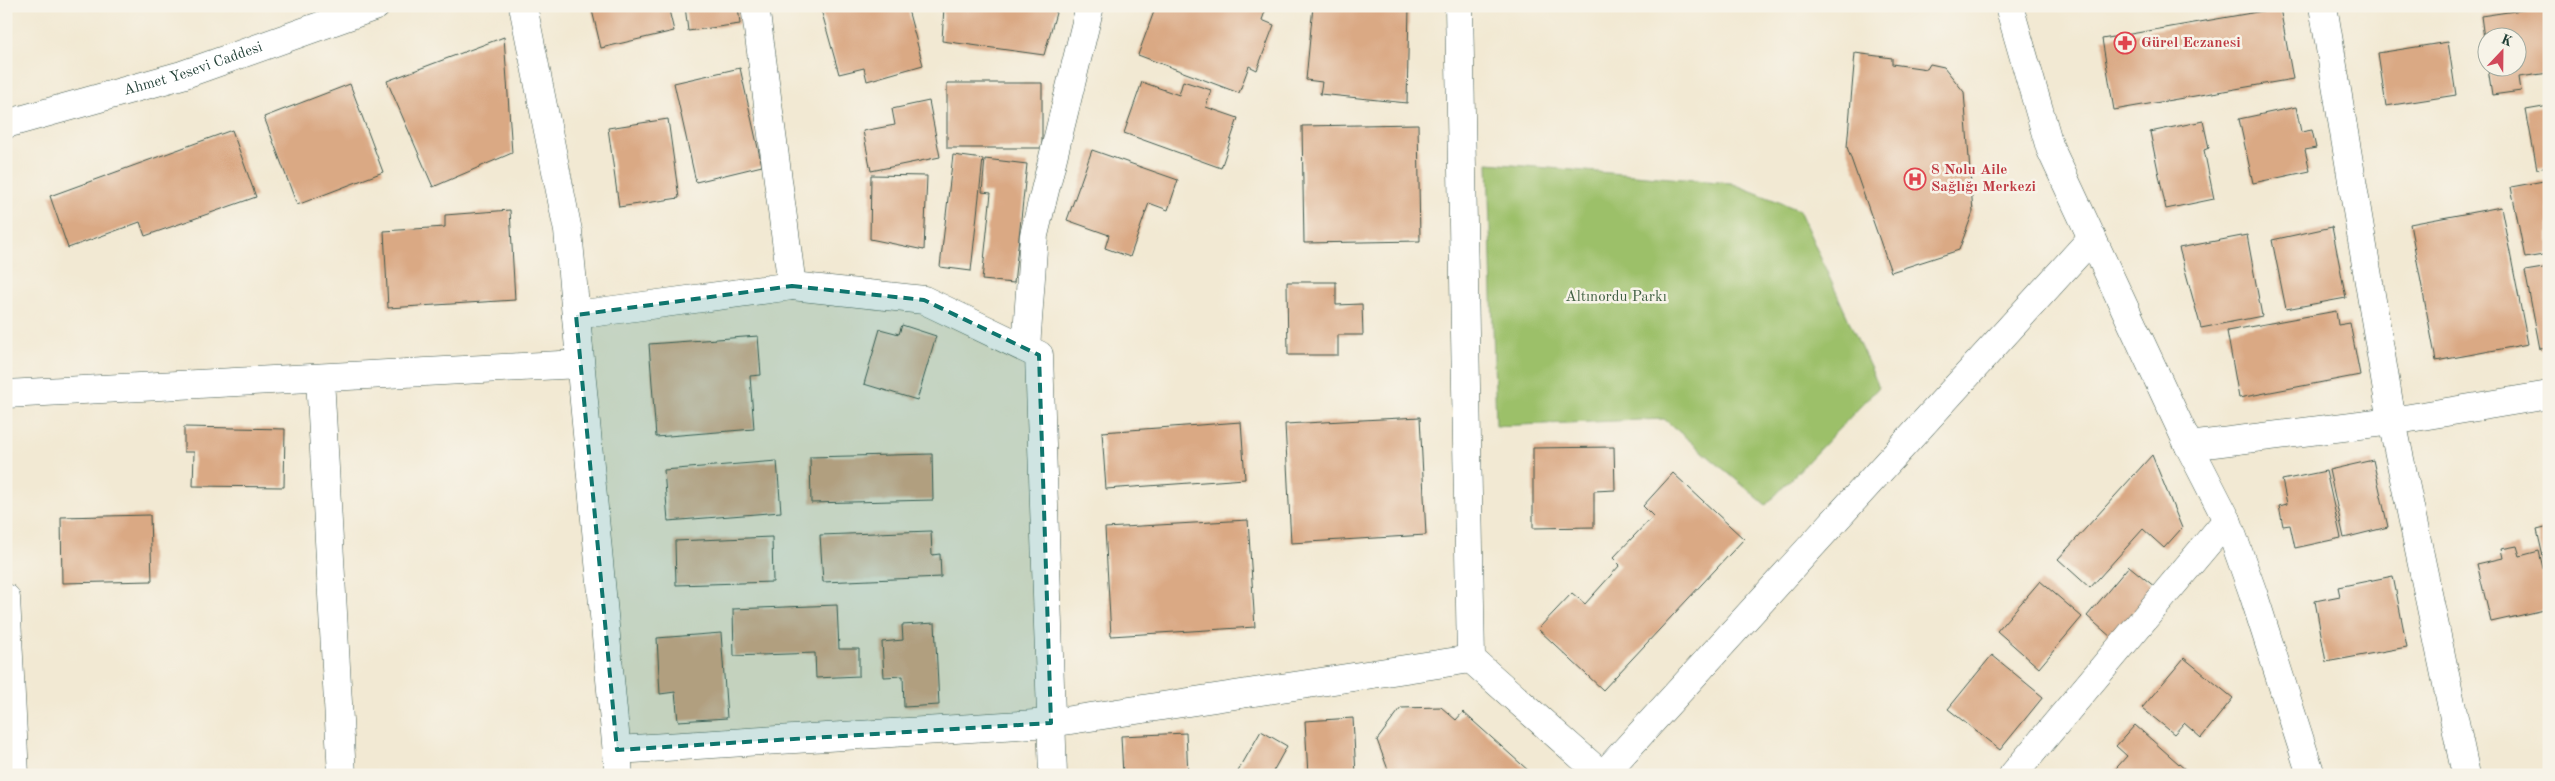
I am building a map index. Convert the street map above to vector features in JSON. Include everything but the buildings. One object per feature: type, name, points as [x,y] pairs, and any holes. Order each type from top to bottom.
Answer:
[{"type":"street","name":"Ahmet Yesevi Caddesi","points":[[6,124],[182,75],[376,6]]},
{"type":"street","points":[[523,6],[568,231],[618,762],[1051,723],[1471,659]]},
{"type":"street","points":[[755,6],[792,286]]},
{"type":"street","points":[[1026,348],[1034,235],[1090,6]]},
{"type":"street","points":[[1459,6],[1471,659],[1602,775],[2092,238]]},
{"type":"street","points":[[2009,6],[2050,148],[2189,446],[2227,520],[2253,593],[2311,775]]},
{"type":"street","points":[[2323,6],[2392,421],[2466,775]]},
{"type":"street","points":[[576,315],[792,286],[924,300],[1039,355],[1053,775]]},
{"type":"street","points":[[6,394],[580,364]]},
{"type":"street","points":[[320,378],[342,775]]},
{"type":"street","points":[[2189,446],[2392,421],[2549,395]]},
{"type":"street","points":[[2013,775],[2227,520]]},
{"type":"street","points":[[6,598],[15,775]]},
{"type":"highlighted area","points":[[792,286],[924,300],[1039,355],[1051,723],[617,750],[576,315]]},
{"type":"green space","name":"Altınordu Parkı","points":[[1488,163],[1731,183],[1799,210],[1879,387],[1766,505],[1664,419],[1496,426]]},
{"type":"place","name":"Gürel Eczanesi","points":[[2125,43]]},
{"type":"place","name":"8 Nolu Aile Sağlığı Merkezi","points":[[1915,179]]}]
